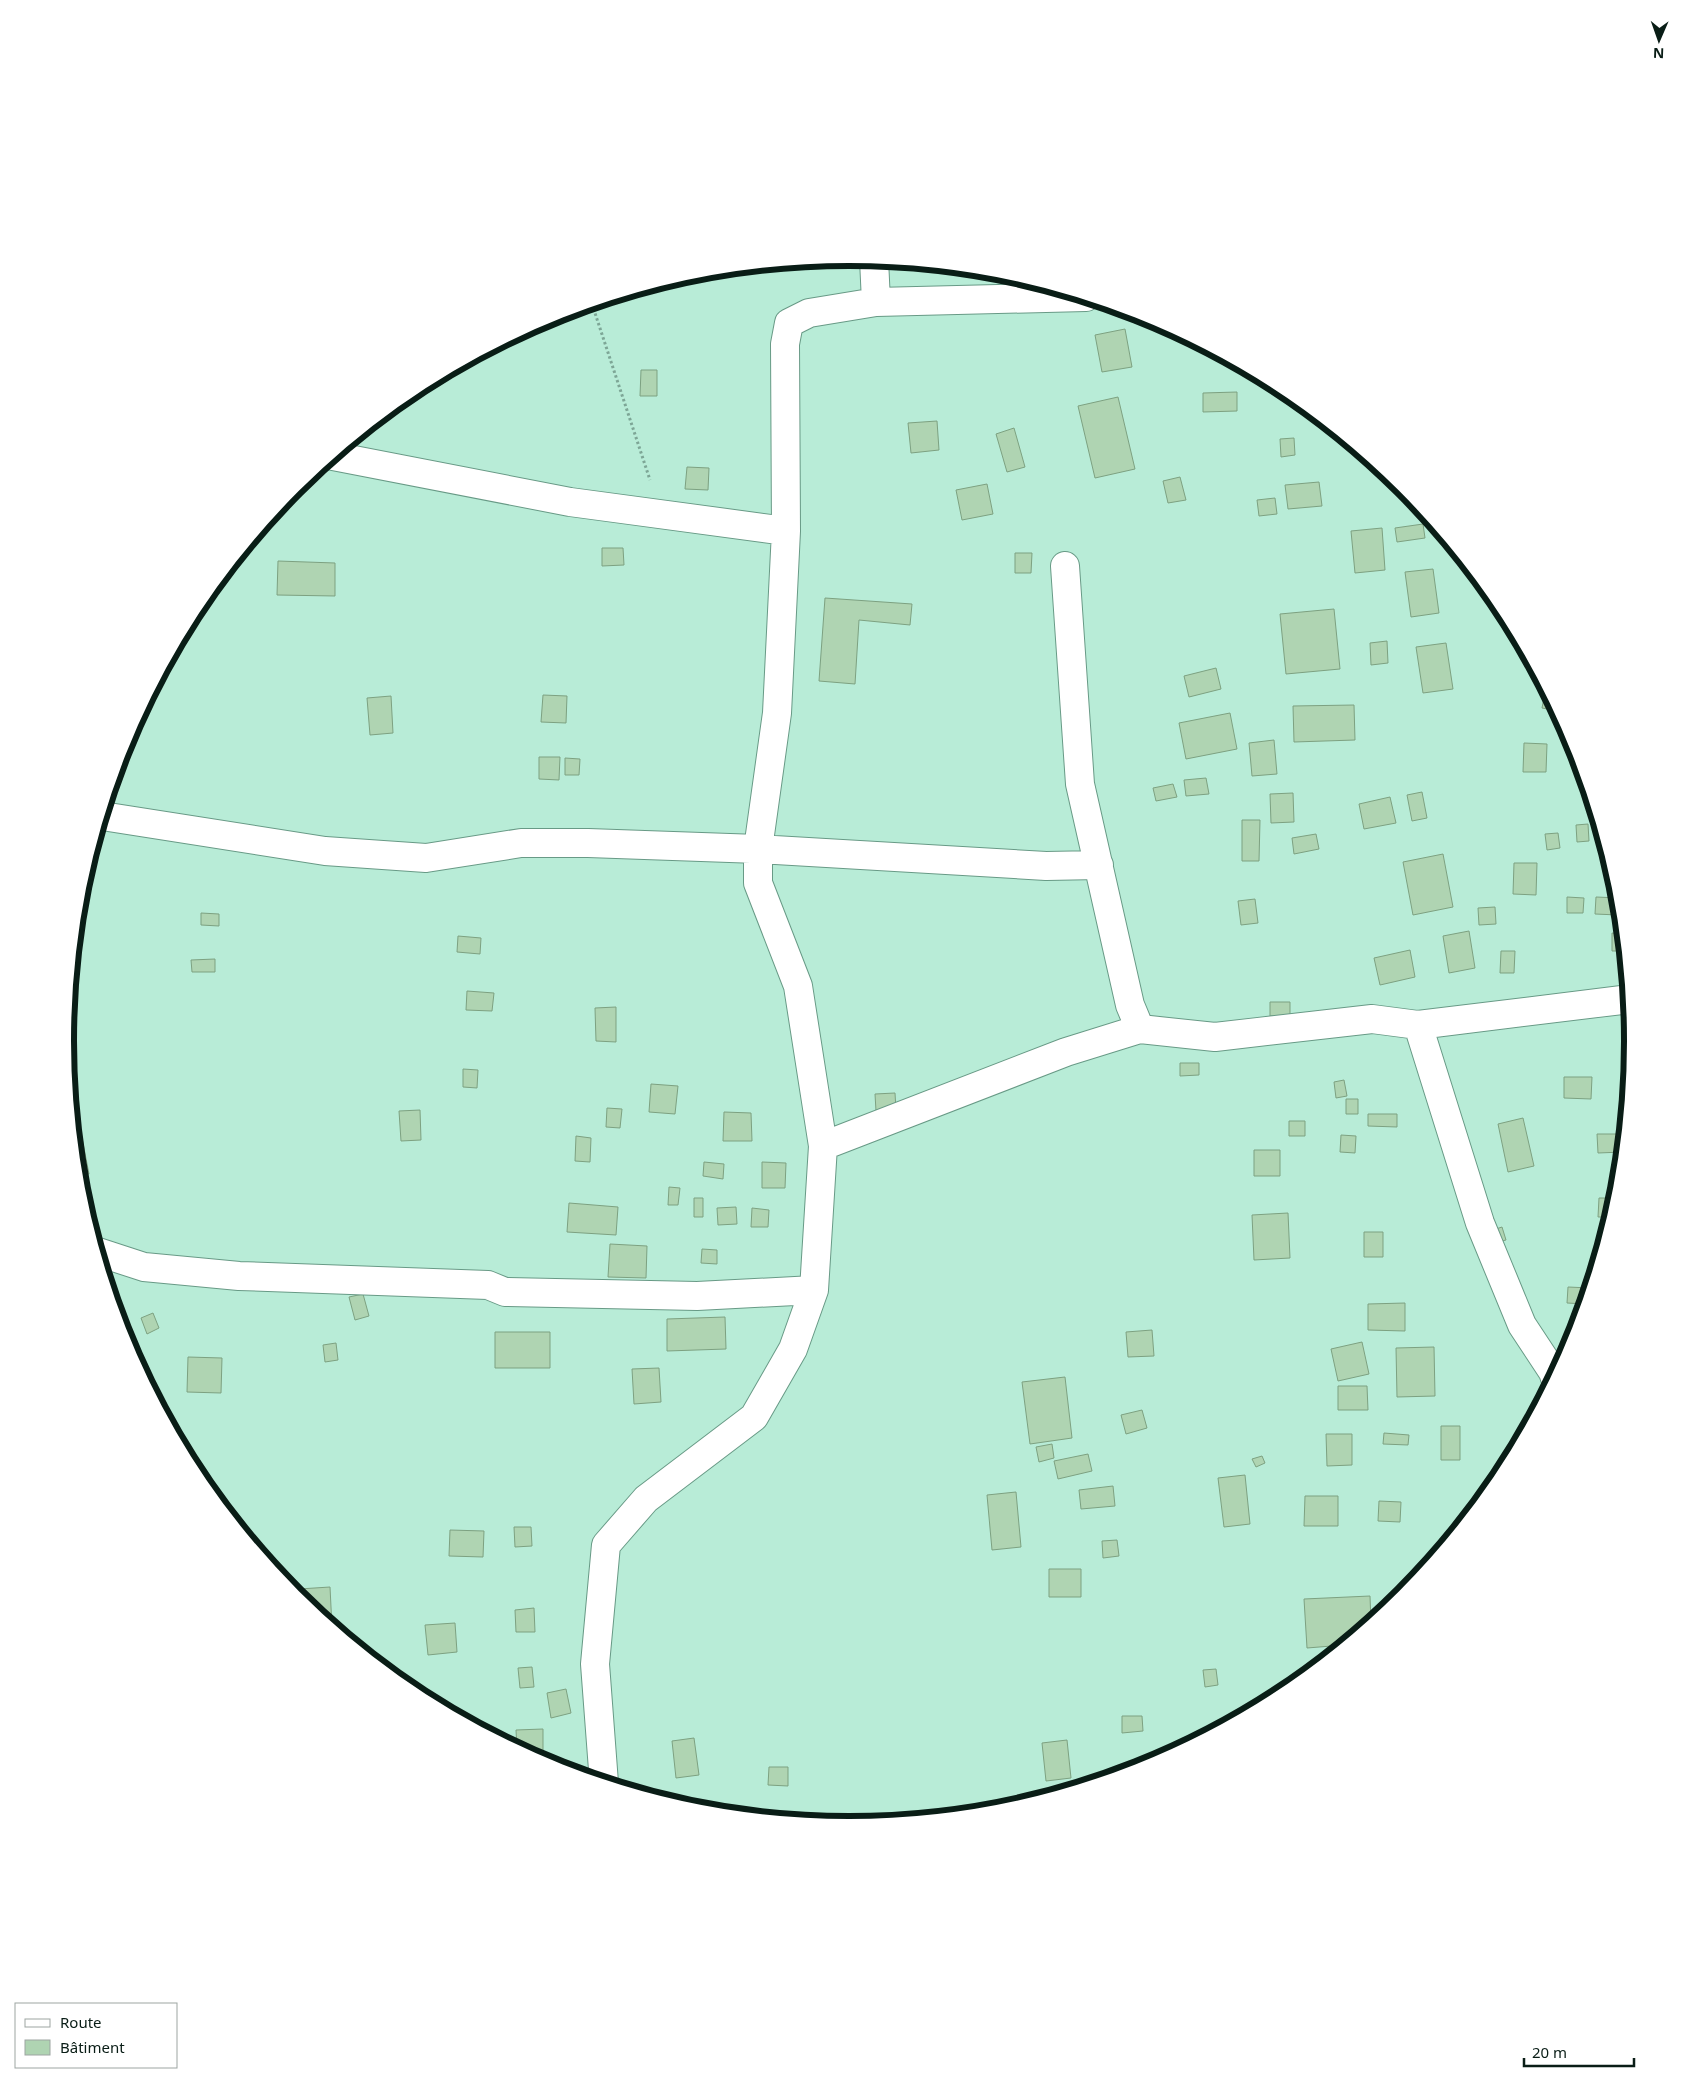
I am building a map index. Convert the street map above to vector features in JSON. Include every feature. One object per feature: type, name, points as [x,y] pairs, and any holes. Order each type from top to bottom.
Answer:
[{"type":"street","points":[[874,266],[876,302]]},
{"type":"street","points":[[604,1777],[595,1664],[606,1544],[646,1499],[754,1417],[793,1349],[814,1290],[823,1146],[798,986],[758,883],[758,849],[777,713],[786,531],[785,344],[789,323],[809,313],[876,302],[1068,297]]},
{"type":"street","points":[[339,457],[570,502],[786,531]]},
{"type":"street","points":[[1065,566],[1080,784],[1130,1005],[1140,1029]]},
{"type":"street","points":[[107,817],[325,851],[426,858],[521,843],[588,842],[758,849],[1046,866],[1099,865]]},
{"type":"street","points":[[823,1146],[1066,1052],[1140,1029],[1215,1037],[1372,1019],[1418,1025],[1624,1001]]},
{"type":"street","points":[[1418,1025],[1480,1223],[1522,1325],[1552,1370]]},
{"type":"street","points":[[104,1254],[144,1267],[172,1270],[239,1276],[488,1284],[505,1292],[697,1296],[814,1290]]},
{"type":"path","points":[[594,309],[662,514]]},
{"type":"building","points":[[1125,329],[1132,367],[1102,372],[1095,335]]},
{"type":"building","points":[[641,370],[657,370],[657,396],[640,396]]},
{"type":"building","points":[[1237,392],[1237,411],[1203,412],[1203,393]]},
{"type":"building","points":[[1118,397],[1135,469],[1095,478],[1078,406]]},
{"type":"building","points":[[937,421],[939,450],[911,453],[908,423]]},
{"type":"building","points":[[1014,428],[1025,467],[1007,472],[996,434]]},
{"type":"building","points":[[1294,438],[1295,455],[1281,457],[1280,439]]},
{"type":"building","points":[[687,467],[709,468],[708,490],[685,489]]},
{"type":"building","points":[[1180,477],[1186,500],[1168,503],[1163,481]]},
{"type":"building","points":[[1319,482],[1322,506],[1288,509],[1285,485]]},
{"type":"building","points":[[987,484],[993,514],[962,520],[956,490]]},
{"type":"building","points":[[1275,498],[1277,514],[1259,516],[1257,500]]},
{"type":"building","points":[[1423,524],[1425,538],[1397,542],[1395,528]]},
{"type":"building","points":[[1382,528],[1385,570],[1355,573],[1351,531]]},
{"type":"building","points":[[602,548],[623,548],[624,565],[602,566]]},
{"type":"building","points":[[1015,553],[1032,553],[1031,573],[1015,573]]},
{"type":"building","points":[[278,561],[335,563],[335,596],[277,595]]},
{"type":"building","points":[[1433,569],[1439,613],[1411,617],[1405,572]]},
{"type":"building","points":[[825,598],[912,604],[910,625],[859,620],[855,684],[819,681]]},
{"type":"building","points":[[1334,609],[1340,669],[1286,674],[1280,614]]},
{"type":"building","points":[[1387,641],[1388,663],[1371,665],[1370,643]]},
{"type":"building","points":[[1446,643],[1453,689],[1423,693],[1416,647]]},
{"type":"building","points":[[1216,668],[1221,689],[1189,697],[1184,676]]},
{"type":"building","points":[[543,695],[567,696],[566,723],[541,722]]},
{"type":"building","points":[[391,696],[393,733],[370,735],[367,698]]},
{"type":"building","points":[[1544,697],[1550,710],[1542,708]]},
{"type":"building","points":[[1354,705],[1355,740],[1294,742],[1293,706]]},
{"type":"building","points":[[1230,713],[1237,749],[1186,759],[1179,723]]},
{"type":"building","points":[[1274,740],[1277,774],[1252,776],[1249,743]]},
{"type":"building","points":[[1524,743],[1547,744],[1546,772],[1523,772]]},
{"type":"building","points":[[539,757],[560,757],[559,780],[539,779]]},
{"type":"building","points":[[565,758],[580,759],[579,775],[565,775]]},
{"type":"building","points":[[1206,778],[1209,794],[1186,796],[1184,780]]},
{"type":"building","points":[[1173,784],[1177,797],[1156,801],[1153,788]]},
{"type":"building","points":[[1422,792],[1427,818],[1412,821],[1407,795]]},
{"type":"building","points":[[1293,793],[1294,822],[1271,823],[1270,794]]},
{"type":"building","points":[[1390,797],[1396,823],[1364,829],[1359,804]]},
{"type":"building","points":[[1242,820],[1260,820],[1259,861],[1242,861]]},
{"type":"building","points":[[1588,824],[1589,841],[1577,842],[1576,825]]},
{"type":"building","points":[[1558,833],[1560,848],[1547,850],[1545,834]]},
{"type":"building","points":[[1316,834],[1319,849],[1294,854],[1292,838]]},
{"type":"building","points":[[1443,854],[1453,907],[1413,915],[1403,862]]},
{"type":"building","points":[[1514,863],[1537,863],[1536,895],[1513,894]]},
{"type":"building","points":[[1567,897],[1584,898],[1583,913],[1567,913]]},
{"type":"building","points":[[1596,897],[1611,898],[1614,915],[1595,914]]},
{"type":"building","points":[[1255,899],[1258,923],[1241,925],[1238,901]]},
{"type":"building","points":[[1495,907],[1496,924],[1479,925],[1478,908]]},
{"type":"building","points":[[201,913],[219,914],[219,926],[201,925]]},
{"type":"building","points":[[1469,931],[1475,968],[1449,973],[1443,936]]},
{"type":"building","points":[[1612,933],[1618,934],[1620,951],[1612,951]]},
{"type":"building","points":[[458,936],[481,938],[480,954],[457,952]]},
{"type":"building","points":[[1410,950],[1415,977],[1380,985],[1374,958]]},
{"type":"building","points":[[1501,951],[1515,951],[1514,973],[1500,973]]},
{"type":"building","points":[[215,959],[215,972],[192,972],[191,960]]},
{"type":"building","points":[[467,991],[494,993],[492,1011],[466,1010]]},
{"type":"building","points":[[1270,1002],[1290,1002],[1290,1016],[1270,1016]]},
{"type":"building","points":[[616,1007],[616,1042],[596,1041],[595,1008]]},
{"type":"building","points":[[1180,1063],[1199,1063],[1199,1075],[1180,1076]]},
{"type":"building","points":[[463,1069],[478,1070],[477,1088],[463,1087]]},
{"type":"building","points":[[1564,1077],[1592,1077],[1591,1099],[1564,1098]]},
{"type":"building","points":[[1344,1080],[1347,1096],[1336,1098],[1334,1082]]},
{"type":"building","points":[[651,1084],[678,1086],[675,1114],[649,1112]]},
{"type":"building","points":[[895,1093],[896,1110],[876,1111],[875,1094]]},
{"type":"building","points":[[1346,1099],[1358,1099],[1358,1114],[1346,1114]]},
{"type":"building","points":[[607,1108],[622,1109],[620,1128],[606,1127]]},
{"type":"building","points":[[420,1110],[421,1140],[401,1141],[399,1111]]},
{"type":"building","points":[[724,1112],[751,1113],[752,1141],[723,1141]]},
{"type":"building","points":[[1368,1114],[1397,1114],[1397,1127],[1368,1126]]},
{"type":"building","points":[[1523,1118],[1534,1166],[1508,1172],[1498,1124]]},
{"type":"building","points":[[1289,1121],[1305,1121],[1305,1136],[1289,1136]]},
{"type":"building","points":[[79,1133],[81,1133],[89,1174],[86,1175]]},
{"type":"building","points":[[1597,1134],[1620,1134],[1617,1152],[1598,1153]]},
{"type":"building","points":[[1341,1135],[1356,1136],[1355,1153],[1340,1152]]},
{"type":"building","points":[[576,1136],[591,1138],[590,1162],[575,1161]]},
{"type":"building","points":[[1254,1150],[1280,1150],[1280,1176],[1254,1176]]},
{"type":"building","points":[[704,1162],[724,1164],[723,1179],[703,1176]]},
{"type":"building","points":[[762,1162],[786,1163],[785,1188],[762,1188]]},
{"type":"building","points":[[669,1187],[680,1188],[678,1205],[668,1205]]},
{"type":"building","points":[[694,1198],[703,1198],[703,1217],[694,1217]]},
{"type":"building","points":[[1599,1198],[1609,1198],[1605,1217],[1598,1217]]},
{"type":"building","points":[[569,1203],[618,1207],[616,1235],[567,1232]]},
{"type":"building","points":[[736,1207],[737,1224],[718,1225],[717,1208]]},
{"type":"building","points":[[752,1208],[769,1210],[768,1227],[751,1227]]},
{"type":"building","points":[[1288,1213],[1290,1258],[1254,1260],[1252,1215]]},
{"type":"building","points":[[1502,1227],[1506,1240],[1494,1243],[1490,1231]]},
{"type":"building","points":[[1364,1232],[1383,1232],[1383,1257],[1364,1257]]},
{"type":"building","points":[[610,1244],[647,1246],[646,1278],[608,1277]]},
{"type":"building","points":[[702,1249],[717,1250],[717,1264],[701,1263]]},
{"type":"building","points":[[1568,1287],[1585,1288],[1579,1304],[1567,1303]]},
{"type":"building","points":[[363,1294],[369,1316],[355,1320],[349,1297]]},
{"type":"building","points":[[1405,1303],[1405,1331],[1368,1330],[1368,1304]]},
{"type":"building","points":[[153,1313],[159,1328],[147,1334],[141,1318]]},
{"type":"building","points":[[725,1317],[726,1349],[667,1351],[667,1319]]},
{"type":"building","points":[[1152,1330],[1154,1356],[1128,1357],[1126,1332]]},
{"type":"building","points":[[495,1332],[550,1332],[550,1368],[495,1368]]},
{"type":"building","points":[[1362,1342],[1369,1374],[1338,1381],[1331,1349]]},
{"type":"building","points":[[336,1343],[338,1360],[325,1362],[323,1345]]},
{"type":"building","points":[[1434,1347],[1435,1396],[1397,1397],[1396,1348]]},
{"type":"building","points":[[188,1357],[222,1358],[221,1393],[187,1392]]},
{"type":"building","points":[[659,1368],[661,1402],[634,1404],[632,1369]]},
{"type":"building","points":[[1065,1377],[1072,1438],[1030,1444],[1022,1382]]},
{"type":"building","points":[[1338,1386],[1367,1386],[1368,1410],[1338,1410]]},
{"type":"building","points":[[1142,1410],[1147,1428],[1126,1434],[1121,1415]]},
{"type":"building","points":[[1441,1426],[1460,1426],[1460,1460],[1441,1460]]},
{"type":"building","points":[[1384,1433],[1409,1435],[1408,1445],[1383,1444]]},
{"type":"building","points":[[1326,1434],[1352,1434],[1352,1465],[1327,1466]]},
{"type":"building","points":[[1052,1444],[1054,1458],[1039,1462],[1036,1447]]},
{"type":"building","points":[[1088,1454],[1092,1471],[1058,1479],[1054,1461]]},
{"type":"building","points":[[1262,1456],[1265,1463],[1256,1467],[1252,1459]]},
{"type":"building","points":[[1245,1475],[1250,1524],[1224,1527],[1218,1478]]},
{"type":"building","points":[[1113,1486],[1115,1506],[1081,1509],[1079,1490]]},
{"type":"building","points":[[1016,1492],[1021,1547],[992,1550],[987,1495]]},
{"type":"building","points":[[1305,1496],[1338,1496],[1338,1526],[1304,1526]]},
{"type":"building","points":[[1379,1501],[1401,1502],[1400,1522],[1378,1521]]},
{"type":"building","points":[[514,1527],[531,1527],[532,1546],[515,1547]]},
{"type":"building","points":[[450,1530],[484,1531],[483,1557],[449,1556]]},
{"type":"building","points":[[1117,1540],[1119,1556],[1103,1558],[1102,1541]]},
{"type":"building","points":[[1049,1569],[1081,1569],[1081,1597],[1049,1597]]},
{"type":"building","points":[[330,1587],[332,1619],[301,1590]]},
{"type":"building","points":[[1370,1596],[1371,1616],[1336,1646],[1307,1648],[1304,1599]]},
{"type":"building","points":[[534,1608],[535,1632],[516,1632],[515,1610]]},
{"type":"building","points":[[455,1623],[457,1652],[428,1655],[425,1625]]},
{"type":"building","points":[[532,1667],[534,1687],[520,1688],[518,1668]]},
{"type":"building","points":[[1216,1669],[1218,1685],[1205,1687],[1203,1670]]},
{"type":"building","points":[[566,1689],[571,1713],[551,1718],[547,1693]]},
{"type":"building","points":[[1122,1716],[1142,1716],[1143,1731],[1122,1733]]},
{"type":"building","points":[[543,1729],[543,1751],[538,1751],[517,1742],[516,1730]]},
{"type":"building","points":[[694,1738],[699,1775],[676,1778],[672,1741]]},
{"type":"building","points":[[1067,1740],[1071,1778],[1046,1781],[1042,1743]]},
{"type":"building","points":[[769,1767],[788,1767],[788,1786],[768,1785]]}]
